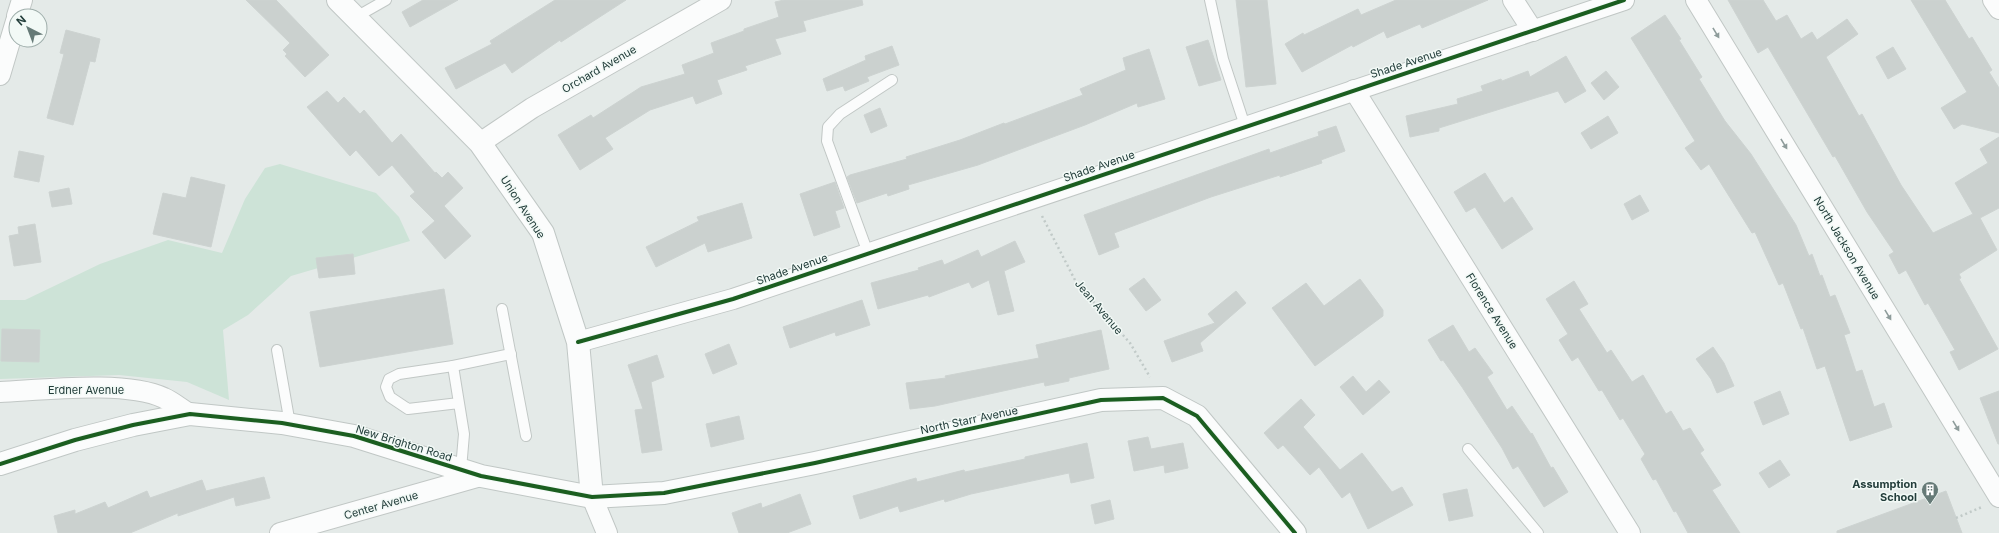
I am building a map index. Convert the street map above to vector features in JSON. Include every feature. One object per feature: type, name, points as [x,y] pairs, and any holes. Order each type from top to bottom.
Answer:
[{"type":"street","name":"Union Avenue","points":[[338,0],[480,143],[543,233],[578,342],[592,497]]},
{"type":"street","name":"Orchard Avenue","points":[[480,143],[532,108],[721,0]]},
{"type":"street","points":[[1513,0],[1533,31]]},
{"type":"street","name":"Shade Avenue","points":[[578,342],[733,299],[1624,0]]},
{"type":"street","name":"North Jackson Avenue","points":[[1696,0],[1996,486]]},
{"type":"street","points":[[1993,0],[1999,9]]},
{"type":"street","points":[[0,75],[8,48]]},
{"type":"street","name":"Florence Avenue","points":[[1354,90],[1630,533]]},
{"type":"street","name":"Erdner Avenue","points":[[0,392],[111,387],[141,391],[164,397],[190,414]]},
{"type":"street","name":"North Starr Avenue","points":[[592,497],[664,494],[815,463],[1101,400],[1163,398],[1197,416],[1295,533]]},
{"type":"street","name":"New Brighton Road","points":[[0,464],[75,440],[134,425],[190,414],[290,424],[354,436],[471,473],[592,497]]},
{"type":"street","name":"Center Avenue","points":[[280,533],[471,473]]},
{"type":"street","points":[[592,497],[607,533]]},
{"type":"lane","points":[[356,18],[386,0]]},
{"type":"lane","points":[[1210,0],[1224,59],[1245,126]]},
{"type":"lane","points":[[868,253],[827,141],[828,127],[840,114],[892,80]]},
{"type":"lane","points":[[502,309],[526,436]]},
{"type":"lane","points":[[278,350],[290,424]]},
{"type":"lane","points":[[459,403],[408,409],[390,397],[386,387],[389,378],[399,374],[453,366],[511,354]]},
{"type":"lane","points":[[453,366],[471,473]]},
{"type":"lane","points":[[1468,449],[1538,533]]},
{"type":"path","points":[[1956,518],[1968,513]]},
{"type":"green space","points":[[280,164],[376,193],[399,217],[410,241],[291,276],[248,315],[223,330],[229,400],[187,382],[119,375],[0,379],[0,300],[25,300],[100,264],[168,240],[222,253],[245,199],[265,168]]},
{"type":"building","points":[[246,0],[276,0],[329,55],[305,77],[285,56],[287,54],[283,50],[290,43]]},
{"type":"building","points":[[423,0],[458,0],[410,27],[402,12]]},
{"type":"building","points":[[555,0],[626,0],[561,42],[560,40],[512,73],[505,63],[456,89],[445,68],[492,44],[490,41]]},
{"type":"building","points":[[784,0],[862,0],[863,5],[803,21],[806,31],[775,39],[781,54],[745,66],[747,70],[717,80],[722,94],[696,104],[693,96],[650,110],[605,138],[613,149],[580,170],[558,135],[591,115],[593,118],[641,87],[685,74],[682,65],[714,53],[711,43],[744,31],[744,29],[779,17],[775,2]]},
{"type":"building","points":[[1236,0],[1267,0],[1276,84],[1246,87]]},
{"type":"building","points":[[1396,0],[1488,0],[1422,28],[1420,24],[1387,38],[1384,31],[1353,47],[1352,45],[1302,72],[1285,44],[1303,33],[1304,35],[1358,9],[1361,15]]},
{"type":"building","points":[[1728,0],[1763,0],[1776,21],[1787,15],[1801,39],[1812,32],[1817,40],[1847,19],[1858,34],[1826,57],[1859,116],[1862,114],[1901,185],[1933,233],[1973,214],[1955,183],[1988,163],[1980,149],[1999,137],[1999,208],[1980,218],[1997,250],[1959,274],[1961,278],[1959,279],[1998,349],[1959,370],[1950,352],[1955,350],[1928,303],[1925,305],[1906,270],[1899,274],[1889,255],[1894,252],[1867,212],[1835,156],[1833,157],[1768,47],[1758,53]]},
{"type":"building","points":[[1911,0],[1945,0],[1969,39],[1972,37],[1992,70],[1989,72],[1999,88],[1999,133],[1962,124],[1954,129],[1941,108],[1967,92]]},
{"type":"building","points":[[1665,15],[1681,39],[1679,40],[1702,77],[1699,79],[1725,121],[1751,154],[1796,225],[1809,256],[1812,254],[1820,276],[1822,275],[1830,297],[1835,295],[1850,333],[1844,335],[1856,372],[1862,370],[1874,407],[1884,403],[1892,427],[1850,441],[1825,366],[1817,369],[1803,328],[1801,329],[1783,283],[1779,285],[1755,232],[1752,233],[1709,164],[1701,170],[1685,148],[1695,141],[1631,38]]},
{"type":"building","points":[[66,30],[100,39],[95,62],[90,61],[73,125],[47,118],[64,54],[60,53]]},
{"type":"building","points":[[1208,40],[1221,80],[1199,86],[1186,47]]},
{"type":"building","points":[[892,46],[899,65],[867,77],[869,81],[845,91],[843,86],[827,91],[823,79],[866,60],[865,56]]},
{"type":"building","points":[[1893,47],[1906,69],[1888,79],[1876,57]]},
{"type":"building","points":[[1149,49],[1165,99],[1138,107],[1137,103],[1085,125],[978,165],[908,185],[909,189],[888,196],[887,193],[857,203],[847,177],[850,175],[907,159],[906,157],[960,140],[1083,95],[1080,89],[1126,70],[1123,58]]},
{"type":"building","points":[[1566,56],[1586,91],[1565,103],[1558,91],[1439,128],[1439,131],[1410,137],[1406,116],[1458,104],[1457,99],[1483,91],[1481,86],[1501,79],[1502,81],[1528,71],[1530,77]]},
{"type":"building","points":[[1606,71],[1619,87],[1604,100],[1591,83]]},
{"type":"building","points":[[327,91],[338,103],[344,97],[360,114],[364,110],[392,143],[401,134],[435,173],[436,172],[442,178],[448,172],[463,188],[444,206],[471,236],[445,259],[422,232],[435,221],[410,196],[415,192],[392,165],[379,176],[356,150],[350,156],[307,107]]},
{"type":"building","points":[[880,108],[887,126],[871,133],[864,115]]},
{"type":"building","points":[[1608,116],[1618,133],[1591,149],[1581,133]]},
{"type":"building","points":[[1336,126],[1345,151],[1321,160],[1322,163],[1211,197],[1114,233],[1119,247],[1099,255],[1084,215],[1269,149],[1270,153],[1319,136],[1318,132]]},
{"type":"building","points":[[19,151],[44,156],[39,182],[14,177]]},
{"type":"building","points":[[1485,173],[1504,203],[1512,197],[1533,229],[1502,249],[1475,207],[1466,212],[1454,192]]},
{"type":"building","points":[[191,177],[225,185],[211,247],[153,234],[163,193],[186,198]]},
{"type":"building","points":[[835,182],[844,208],[835,211],[840,227],[814,236],[800,194]]},
{"type":"building","points":[[69,188],[72,204],[52,207],[49,192]]},
{"type":"building","points":[[1640,195],[1649,211],[1632,220],[1624,204]]},
{"type":"building","points":[[742,203],[752,238],[708,252],[705,243],[656,267],[646,247],[699,221],[697,217]]},
{"type":"building","points":[[35,224],[41,262],[14,266],[9,236],[19,234],[18,227]]},
{"type":"building","points":[[1015,241],[1025,262],[1004,271],[1014,311],[998,315],[989,280],[972,288],[969,282],[929,297],[928,295],[878,309],[871,283],[919,270],[918,268],[942,260],[944,265],[978,250],[981,257]]},
{"type":"building","points":[[353,254],[355,274],[319,278],[316,258]]},
{"type":"building","points":[[1144,278],[1161,300],[1146,311],[1129,289]]},
{"type":"building","points":[[1360,279],[1383,310],[1383,316],[1315,366],[1272,308],[1306,283],[1324,306]]},
{"type":"building","points":[[1574,281],[1588,304],[1579,309],[1607,353],[1611,350],[1632,382],[1643,375],[1666,414],[1671,411],[1683,431],[1690,428],[1704,450],[1700,453],[1721,485],[1712,490],[1740,533],[1688,533],[1676,511],[1674,512],[1656,479],[1653,480],[1641,459],[1645,454],[1623,418],[1620,420],[1602,390],[1599,391],[1578,357],[1572,361],[1559,340],[1568,334],[1546,299]]},
{"type":"building","points":[[444,289],[453,344],[320,367],[310,312]]},
{"type":"building","points":[[1236,291],[1246,303],[1200,343],[1203,351],[1172,362],[1164,341],[1215,323],[1208,314]]},
{"type":"building","points":[[862,300],[870,325],[836,336],[835,332],[790,348],[783,327]]},
{"type":"building","points":[[1453,325],[1469,352],[1475,348],[1493,373],[1487,377],[1507,410],[1512,406],[1531,434],[1532,433],[1551,468],[1553,467],[1568,492],[1544,507],[1518,466],[1513,469],[1502,448],[1462,387],[1443,360],[1441,361],[1428,340]]},
{"type":"building","points":[[2,329],[40,330],[39,362],[1,361]]},
{"type":"building","points":[[1101,330],[1109,369],[1069,378],[1069,381],[1045,386],[1044,382],[935,406],[910,409],[906,383],[946,378],[945,376],[1039,358],[1036,345]]},
{"type":"building","points":[[729,344],[737,364],[713,374],[705,354]]},
{"type":"building","points":[[1713,347],[1724,363],[1734,386],[1717,393],[1711,379],[1696,359]]},
{"type":"building","points":[[657,355],[664,377],[651,382],[662,450],[642,453],[635,410],[643,409],[628,365]]},
{"type":"building","points":[[1353,376],[1366,392],[1379,380],[1390,392],[1363,415],[1340,387]]},
{"type":"building","points":[[1780,391],[1789,414],[1763,425],[1754,402]]},
{"type":"building","points":[[1999,391],[1999,444],[1998,444],[1980,398]]},
{"type":"building","points":[[1301,399],[1315,415],[1303,427],[1340,470],[1362,453],[1392,492],[1402,487],[1413,505],[1368,529],[1350,492],[1342,498],[1319,467],[1310,475],[1283,445],[1278,449],[1264,433]]},
{"type":"building","points":[[739,416],[744,439],[711,447],[706,424]]},
{"type":"building","points":[[1148,437],[1151,449],[1183,443],[1188,468],[1165,473],[1164,465],[1134,471],[1128,441]]},
{"type":"building","points":[[1087,443],[1094,478],[1071,483],[1069,473],[971,494],[945,502],[944,499],[900,512],[898,506],[860,519],[853,496],[916,478],[917,482],[964,470],[965,472],[1025,459],[1025,457]]},
{"type":"building","points":[[1780,460],[1790,475],[1769,488],[1759,473]]},
{"type":"building","points":[[264,477],[270,498],[236,506],[234,497],[178,516],[178,513],[130,533],[58,533],[54,516],[75,510],[75,514],[105,502],[108,508],[147,491],[150,498],[202,480],[206,491]]},
{"type":"building","points":[[1467,489],[1473,516],[1449,521],[1443,494]]},
{"type":"building","name":"Assumption School","points":[[1946,491],[1962,533],[1837,533],[1837,531]]},
{"type":"building","points":[[800,494],[811,524],[787,533],[739,533],[732,513],[761,503],[762,508]]},
{"type":"building","points":[[1110,500],[1114,519],[1095,524],[1091,505]]},
{"type":"cycle path","points":[[578,342],[733,299],[1624,0]]},
{"type":"cycle path","points":[[0,464],[75,440],[133,425],[190,414],[282,423],[354,436],[481,476],[592,497],[664,493],[815,463],[1101,400],[1163,398],[1197,416],[1295,533]]},
{"type":"place","name":"Assumption School","points":[[1930,505]]}]
